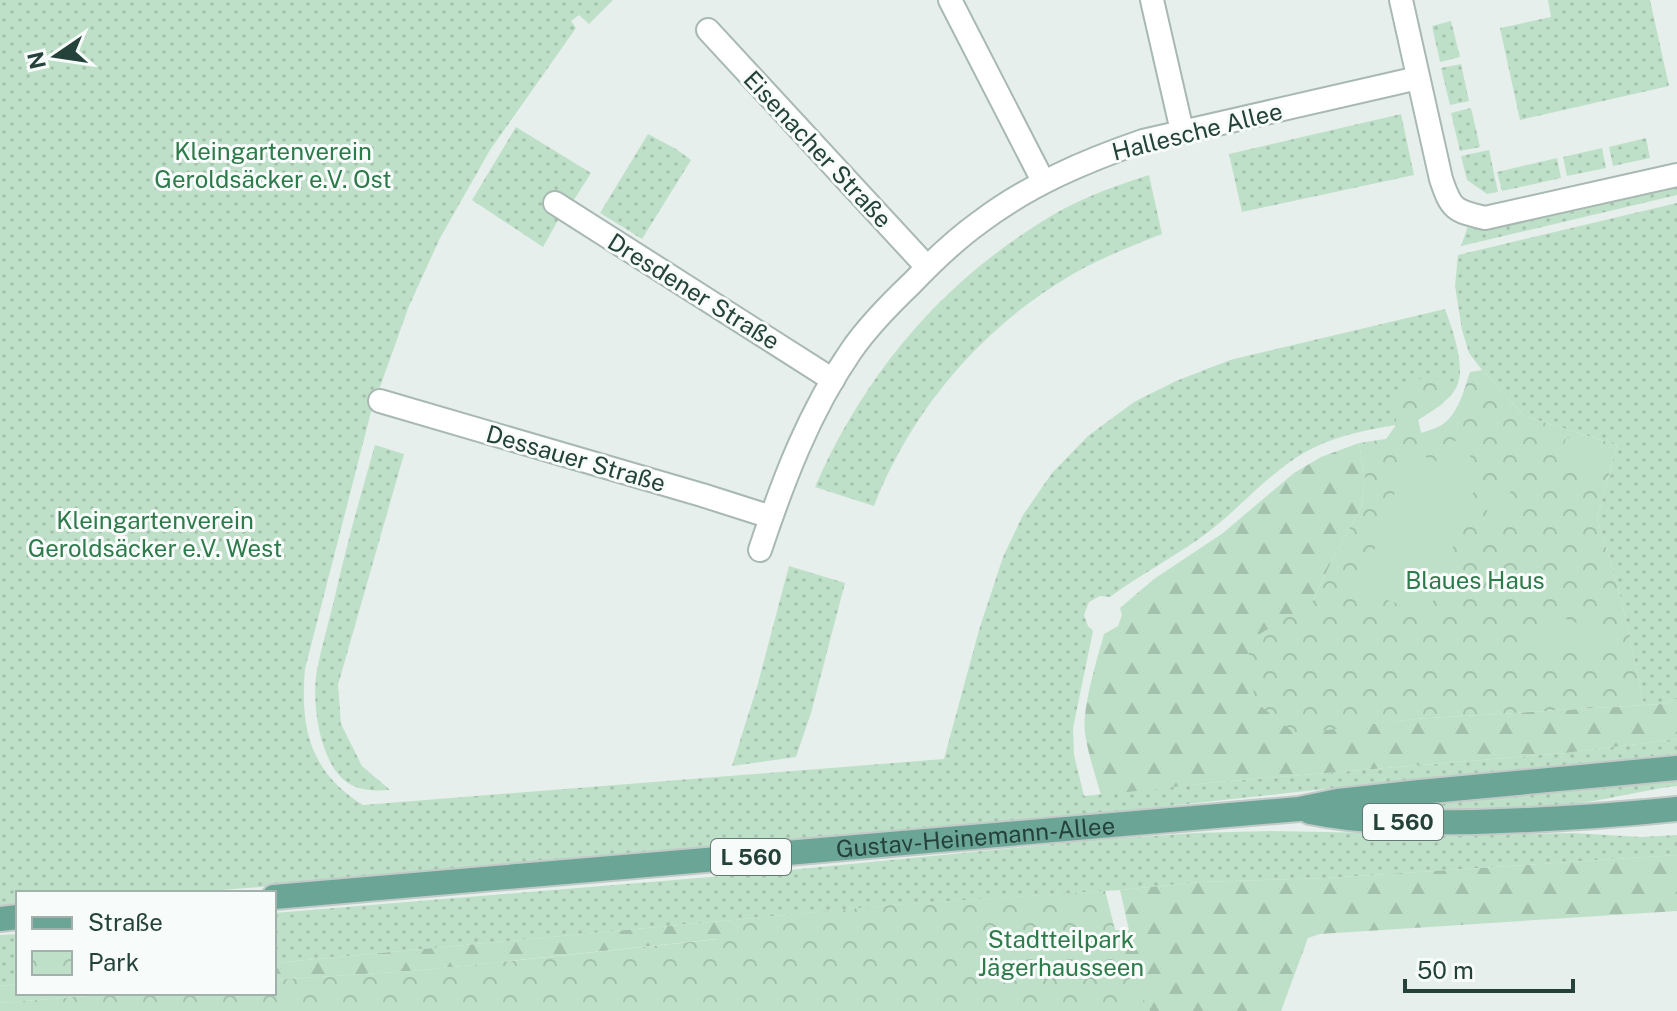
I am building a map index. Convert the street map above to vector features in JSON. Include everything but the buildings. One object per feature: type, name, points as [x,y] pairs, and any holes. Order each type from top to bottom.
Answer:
[{"type":"main road","name":"Gustav-Heinemann-Allee","points":[[276,897],[1299,809],[1338,801],[1677,768]]},
{"type":"main road","name":"L 560","points":[[1299,809],[1342,819],[1423,823],[1507,821],[1677,809]]},
{"type":"street","points":[[950,0],[1043,181]]},
{"type":"street","points":[[1152,0],[1182,131]]},
{"type":"street","points":[[1401,0],[1445,190],[1449,202],[1463,213],[1485,218],[1677,175]]},
{"type":"street","name":"Eisenacher Straße","points":[[708,30],[927,267]]},
{"type":"street","name":"Hallesche Allee","points":[[760,550],[798,446],[852,350],[873,323],[927,267],[981,221],[1043,181],[1143,141],[1418,78]]},
{"type":"street","name":"Dresdener Straße","points":[[555,203],[833,380]]},
{"type":"street","name":"Dessauer Straße","points":[[380,401],[771,517]]},
{"type":"green space","points":[[0,0],[613,0],[589,24],[579,15],[571,21],[576,28],[490,150],[440,238],[409,306],[371,412],[305,669],[304,691],[307,730],[320,763],[345,792],[363,805],[944,759],[979,630],[1003,557],[1023,515],[1052,473],[1088,436],[1134,402],[1176,381],[1230,360],[1445,309],[1457,347],[1459,378],[1450,396],[1418,420],[1421,435],[1359,443],[1386,439],[1396,425],[1348,435],[1313,448],[1289,462],[1195,541],[1110,597],[1100,596],[1089,602],[1084,615],[1093,631],[1073,728],[1074,755],[1084,796],[1565,753],[1677,739],[1677,754],[1105,813],[208,891],[16,891],[16,905],[0,906]]},
{"type":"green space","points":[[1548,0],[1650,0],[1669,86],[1520,120],[1500,28],[1551,17]]},
{"type":"green space","points":[[1451,21],[1460,57],[1440,62],[1432,26]]},
{"type":"green space","points":[[1461,64],[1469,101],[1450,105],[1441,68]]},
{"type":"green space","points":[[1471,108],[1480,147],[1460,151],[1451,113]]},
{"type":"green space","points":[[1401,114],[1414,175],[1242,212],[1229,154]]},
{"type":"green space","points":[[516,127],[591,173],[572,203],[556,192],[561,215],[543,247],[472,200]]},
{"type":"green space","points":[[648,134],[691,160],[642,239],[600,213]]},
{"type":"green space","points":[[1646,138],[1650,158],[1613,166],[1609,147]]},
{"type":"green space","points":[[1602,148],[1606,168],[1567,176],[1563,157]]},
{"type":"green space","points":[[1489,150],[1498,192],[1487,194],[1467,180],[1461,156]]},
{"type":"green space","points":[[1557,158],[1561,178],[1502,191],[1497,172]]},
{"type":"green space","points":[[1149,175],[1162,234],[1073,274],[1040,295],[980,345],[929,404],[889,471],[874,506],[815,487],[836,444],[885,365],[946,296],[1018,237],[1058,212]]},
{"type":"green space","points":[[1677,186],[1677,195],[1461,246],[1468,226],[1489,228]]},
{"type":"green space","points":[[1677,203],[1677,699],[1644,705],[1621,598],[1597,518],[1617,445],[1524,416],[1469,353],[1455,286],[1458,255]]},
{"type":"green space","name":"Blaues Haus","points":[[1482,370],[1524,416],[1617,445],[1597,518],[1621,598],[1644,705],[1414,719],[1295,734],[1256,702],[1248,669],[1250,640],[1313,601],[1361,508],[1365,479],[1359,443],[1387,439],[1397,424],[1394,404],[1402,386],[1431,378],[1457,386],[1441,405],[1418,420],[1421,433],[1446,422],[1460,402],[1470,372]]},
{"type":"green space","points":[[1571,433],[1602,442],[1592,478],[1561,468],[1564,456],[1561,455],[1566,438]]},
{"type":"green space","points":[[1450,439],[1473,448],[1465,471],[1479,477],[1428,615],[1360,590],[1410,451],[1441,463]]},
{"type":"green space","points":[[1359,443],[1365,479],[1361,508],[1256,702],[1295,733],[1414,719],[1662,704],[1677,699],[1677,739],[1565,753],[1101,795],[1086,741],[1086,710],[1104,634],[1118,626],[1122,615],[1120,608],[1154,579],[1223,533],[1294,473],[1321,457]]},
{"type":"green space","points":[[375,445],[404,454],[338,685],[341,724],[362,766],[390,790],[353,786],[338,774],[330,762],[319,731],[315,698],[321,650]]},
{"type":"green space","points":[[1496,485],[1511,490],[1494,536],[1480,531]]},
{"type":"green space","points":[[789,566],[845,583],[811,713],[796,757],[732,766],[757,687]]},
{"type":"green space","points":[[1549,613],[1607,634],[1596,662],[1539,640]]},
{"type":"green space","points":[[1677,781],[1677,786],[1550,807],[1456,810],[1383,807]]},
{"type":"green space","points":[[1196,833],[1677,835],[1677,855],[1327,878],[1200,882],[892,905],[276,963],[276,913]]},
{"type":"green space","points":[[1677,855],[1677,911],[1320,934],[1308,938],[1281,1011],[990,1011],[717,939],[424,970],[276,980],[276,963],[892,905],[1105,891],[1115,930],[1129,930],[1120,890],[1200,882],[1327,878]]},
{"type":"green space","name":"Stadtteilpark Jägerhausseen","points":[[1105,891],[1131,978],[1150,1011],[0,1011],[0,1003],[99,995],[276,995],[276,980],[424,970],[719,939],[735,920],[892,905]]},
{"type":"green space","points":[[16,934],[16,984],[0,986],[0,935]]},
{"type":"green space","points":[[16,984],[16,995],[99,995],[0,1003],[0,986]]},
{"type":"park label","name":"Kleingartenverein Geroldsäcker e.V. Ost","points":[[273,165]]},
{"type":"park label","name":"Kleingartenverein Geroldsäcker e.V. West","points":[[155,534]]}]
